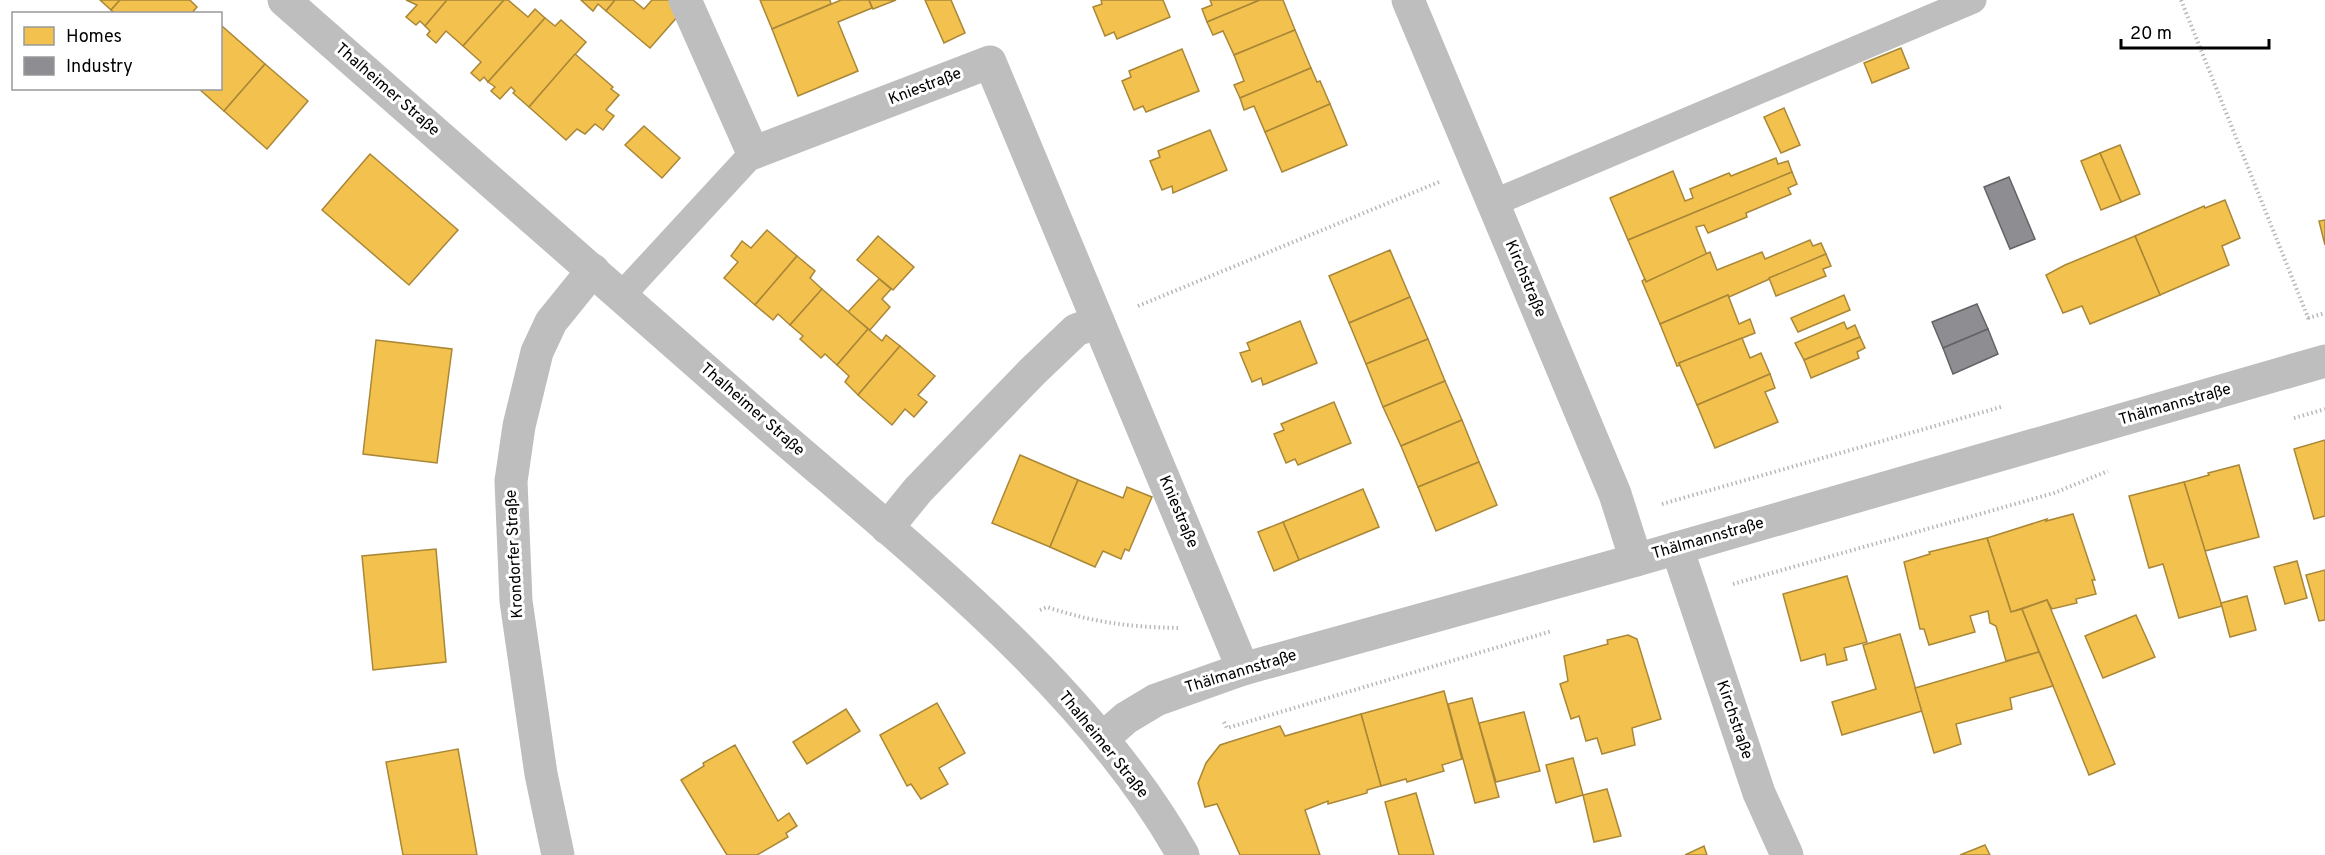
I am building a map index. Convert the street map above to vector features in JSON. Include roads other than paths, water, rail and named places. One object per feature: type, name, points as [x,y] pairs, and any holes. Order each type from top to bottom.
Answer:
[{"type":"street","name":"Thalheimer Straße","points":[[284,0],[887,528],[999,629],[1053,683],[1102,739],[1147,799],[1183,855]]},
{"type":"street","points":[[685,0],[753,153]]},
{"type":"street","name":"Kirchstraße","points":[[1408,0],[1615,494],[1636,560]]},
{"type":"street","name":"Kniestraße","points":[[753,153],[990,62],[1243,669]]},
{"type":"street","name":"Krondorfer Straße","points":[[558,855],[541,774],[516,601],[511,481],[519,426],[537,352],[551,322],[593,270]]},
{"type":"street","points":[[887,528],[918,490],[1033,370],[1076,330],[1098,322]]},
{"type":"street","name":"Thälmannstraße","points":[[1102,739],[1125,718],[1156,700],[1243,669],[1636,560],[2325,361]]},
{"type":"street","name":"Kirchstraße","points":[[1677,548],[1758,793],[1787,855]]},
{"type":"lane","points":[[1493,203],[1973,0]]},
{"type":"lane","points":[[621,296],[753,153]]}]
